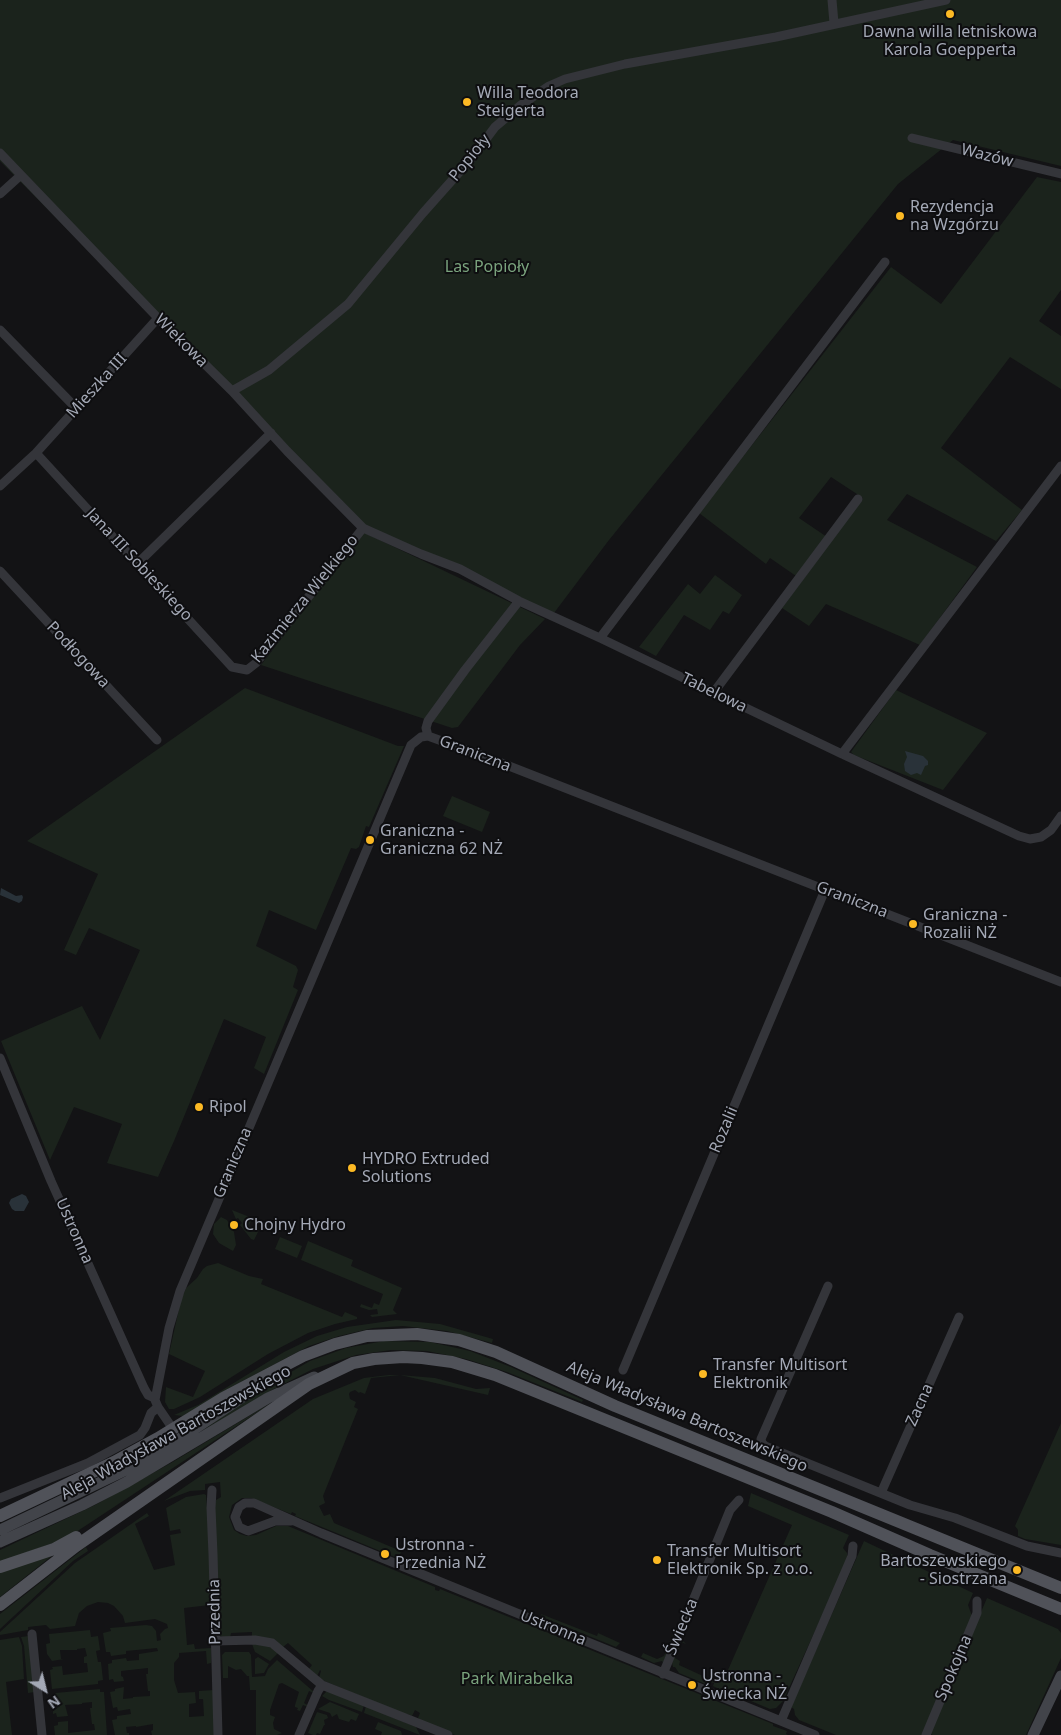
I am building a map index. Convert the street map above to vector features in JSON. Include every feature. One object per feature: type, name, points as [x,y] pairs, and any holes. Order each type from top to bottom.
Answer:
[{"type":"main road","name":"Aleja Władysława Bartoszewskiego","points":[[0,1516],[114,1462],[223,1398],[292,1361],[335,1344],[367,1336],[384,1334],[430,1335],[472,1344],[508,1357],[615,1406],[1061,1588]]},
{"type":"main road","name":"Aleja Władysława Bartoszewskiego","points":[[0,1542],[127,1482],[285,1390],[353,1363],[374,1359],[412,1357],[452,1362],[482,1370],[832,1512],[1061,1609]]},
{"type":"main road","name":"Aleja Władysława Bartoszewskiego","points":[[0,1530],[108,1480],[163,1450],[277,1374],[292,1361]]},
{"type":"main road","name":"Aleja Władysława Bartoszewskiego","points":[[123,1513],[309,1384],[342,1367]]},
{"type":"main road","points":[[0,1567],[54,1549],[123,1513]]},
{"type":"main road","points":[[0,1605],[76,1546],[123,1513]]},
{"type":"main road","points":[[1033,1735],[1059,1686],[1061,1676]]},
{"type":"street","points":[[832,0],[834,23]]},
{"type":"street","name":"Popioły","points":[[232,391],[269,370],[348,304],[496,127],[521,105],[549,86],[565,79],[625,64],[776,37],[946,0]]},
{"type":"street","name":"Wazów","points":[[912,138],[1061,174]]},
{"type":"street","name":"Wiekowa","points":[[0,153],[158,318],[232,391],[362,528]]},
{"type":"street","points":[[0,194],[21,175]]},
{"type":"street","points":[[600,638],[885,262]]},
{"type":"street","name":"Mieszka III","points":[[0,486],[36,453],[158,318]]},
{"type":"street","points":[[0,330],[77,409]]},
{"type":"street","points":[[138,563],[271,433]]},
{"type":"street","name":"Jana III Sobieskiego","points":[[36,453],[232,667],[247,670]]},
{"type":"street","points":[[842,754],[1061,466]]},
{"type":"street","points":[[714,692],[858,499]]},
{"type":"street","name":"Tabelowa","points":[[362,528],[460,569],[519,602],[600,638],[842,754],[1026,838],[1036,839],[1041,837],[1051,830],[1061,816]]},
{"type":"street","name":"Kazimierza Wielkiego","points":[[247,670],[256,663],[362,528]]},
{"type":"street","name":"Podłogowa","points":[[0,571],[157,740]]},
{"type":"street","points":[[428,736],[426,728],[428,721],[465,670],[519,602]]},
{"type":"street","name":"Graniczna","points":[[173,1429],[158,1407],[156,1398],[170,1325],[180,1291],[411,745],[421,737],[428,736],[1061,982]]},
{"type":"street","name":"Rozalii","points":[[623,1370],[825,890]]},
{"type":"street","name":"Ustronna","points":[[0,1058],[55,1189],[144,1388],[148,1395],[156,1398]]},
{"type":"street","points":[[828,1286],[762,1439],[764,1446],[910,1505],[955,1518],[1027,1546],[1061,1553]]},
{"type":"street","name":"Zacna","points":[[881,1493],[959,1317]]},
{"type":"street","points":[[0,1498],[88,1463],[140,1435],[151,1413],[158,1407]]},
{"type":"street","name":"Przednia","points":[[212,1490],[218,1735]]},
{"type":"street","name":"Świecka","points":[[663,1674],[729,1513],[739,1500]]},
{"type":"street","name":"Ustronna","points":[[291,1521],[275,1521],[248,1531],[239,1526],[236,1512],[239,1507],[250,1502],[283,1515],[291,1521],[815,1735]]},
{"type":"street","points":[[781,1721],[852,1556],[853,1546]]},
{"type":"street","name":"Spokojna","points":[[926,1735],[977,1613],[977,1601]]},
{"type":"street","points":[[32,1634],[42,1735]]},
{"type":"street","points":[[216,1641],[255,1640],[272,1643],[322,1685],[426,1731],[448,1735]]},
{"type":"street","points":[[299,1735],[322,1685]]},
{"type":"green space","name":"Las Popioły","points":[[0,0],[1061,0],[1061,166],[953,140],[898,184],[609,540],[554,613],[365,532],[0,161]]},
{"type":"green space","points":[[1037,177],[1061,182],[1061,290],[1039,321],[1061,336],[1061,389],[1010,357],[941,448],[1022,510],[996,541],[907,494],[887,520],[977,567],[920,645],[826,604],[809,626],[782,608],[863,498],[831,477],[799,518],[827,537],[796,576],[770,558],[766,564],[699,513],[891,267],[941,304]]},
{"type":"green space","points":[[363,532],[545,619],[520,645],[458,727],[452,728],[261,665]]},
{"type":"green space","points":[[715,575],[742,595],[729,614],[723,611],[710,630],[684,615],[656,656],[639,647],[688,584],[700,594]]},
{"type":"green space","points":[[245,688],[398,746],[404,746],[369,827],[366,826],[359,847],[356,849],[351,848],[316,930],[269,910],[256,946],[296,966],[298,970],[293,987],[298,990],[264,1074],[254,1068],[266,1037],[224,1019],[158,1177],[107,1163],[122,1124],[74,1107],[50,1160],[1,1041],[82,1006],[100,1040],[140,950],[89,928],[76,955],[64,950],[98,874],[27,841]]},
{"type":"green space","points":[[896,690],[987,733],[943,790],[854,755],[851,752]]},
{"type":"green space","points":[[452,796],[490,812],[482,832],[443,816]]},
{"type":"green space","points":[[232,1210],[252,1218],[249,1226],[259,1230],[254,1240],[251,1239],[240,1225],[242,1223],[238,1218],[236,1219]]},
{"type":"green space","points":[[221,1217],[227,1220],[234,1232],[236,1245],[233,1251],[219,1243],[213,1234],[214,1224]]},
{"type":"green space","points":[[280,1237],[302,1246],[297,1258],[275,1249]]},
{"type":"green space","points":[[308,1241],[353,1260],[351,1266],[402,1288],[393,1310],[397,1314],[372,1317],[370,1315],[378,1314],[377,1309],[369,1310],[360,1307],[361,1304],[372,1308],[374,1303],[379,1305],[383,1294],[301,1260]]},
{"type":"green space","points":[[218,1263],[249,1276],[263,1279],[261,1284],[342,1317],[345,1312],[357,1317],[357,1319],[308,1333],[268,1354],[200,1397],[174,1409],[169,1409],[165,1402],[166,1387],[193,1397],[205,1371],[169,1354],[181,1300],[186,1288],[197,1278],[203,1269]]},
{"type":"green space","points":[[396,1320],[440,1324],[493,1339],[492,1343],[447,1331],[403,1326],[373,1328],[339,1336],[309,1346],[222,1392],[183,1416],[174,1415],[198,1405],[284,1352],[317,1336],[347,1327]]},
{"type":"green space","points":[[384,1341],[430,1342],[470,1351],[511,1367],[583,1400],[582,1402],[507,1372],[466,1359],[427,1351],[391,1350],[356,1355],[313,1369],[272,1390],[204,1432],[203,1430],[277,1380],[310,1361],[346,1348]]},
{"type":"green space","name":"Park Mirabelka","points":[[400,1375],[371,1378],[365,1394],[355,1390],[350,1392],[350,1399],[356,1402],[354,1407],[358,1409],[323,1496],[325,1503],[319,1506],[324,1516],[330,1514],[334,1523],[401,1551],[400,1555],[408,1559],[407,1562],[295,1516],[296,1514],[292,1512],[291,1514],[251,1498],[242,1498],[232,1505],[229,1517],[234,1530],[247,1536],[256,1535],[276,1526],[288,1526],[435,1587],[435,1590],[439,1591],[440,1589],[773,1724],[773,1726],[787,1731],[786,1734],[788,1735],[455,1735],[423,1722],[418,1718],[420,1713],[415,1710],[412,1716],[406,1715],[322,1680],[319,1678],[321,1671],[317,1676],[309,1669],[312,1665],[288,1643],[283,1647],[252,1638],[252,1632],[231,1633],[230,1638],[219,1636],[213,1507],[216,1500],[221,1497],[220,1482],[205,1484],[205,1490],[190,1491],[164,1501],[313,1399],[364,1378]]},
{"type":"green space","points":[[400,1375],[435,1378],[476,1389],[490,1388],[488,1395]]},
{"type":"green space","points":[[279,1398],[67,1538],[0,1562],[0,1550],[95,1505],[171,1463]]},
{"type":"green space","points":[[1061,1423],[1061,1545],[1025,1539],[1018,1536],[1018,1530],[1015,1526]]},
{"type":"green space","points":[[751,1493],[849,1535],[843,1548],[847,1553],[848,1559],[783,1701],[776,1708],[770,1709],[732,1693],[732,1690],[726,1688],[723,1691],[713,1686],[714,1683],[710,1682],[708,1685],[679,1673],[672,1663],[680,1641],[682,1640],[686,1644],[681,1642],[675,1658],[680,1661],[679,1665],[716,1682],[719,1677],[724,1679],[792,1525],[748,1506]]},
{"type":"green space","points":[[206,1495],[210,1543],[210,1605],[184,1608],[187,1645],[194,1644],[195,1649],[211,1648],[211,1663],[207,1664],[206,1651],[179,1653],[179,1657],[174,1663],[174,1680],[178,1693],[195,1692],[196,1703],[189,1704],[189,1717],[204,1716],[203,1699],[199,1699],[199,1691],[214,1690],[215,1735],[152,1735],[153,1724],[126,1727],[129,1735],[115,1735],[112,1720],[117,1719],[117,1716],[131,1714],[130,1709],[118,1711],[117,1707],[113,1708],[110,1692],[124,1687],[123,1699],[150,1696],[146,1674],[148,1674],[148,1668],[121,1671],[124,1681],[114,1682],[113,1679],[109,1680],[108,1664],[112,1663],[112,1660],[126,1658],[127,1661],[139,1660],[139,1654],[158,1651],[157,1648],[126,1651],[126,1654],[111,1656],[110,1652],[106,1652],[103,1633],[111,1631],[110,1628],[146,1625],[152,1626],[156,1631],[157,1641],[161,1640],[160,1634],[168,1628],[167,1624],[155,1619],[125,1623],[123,1616],[114,1606],[98,1602],[87,1606],[79,1613],[75,1626],[50,1629],[46,1625],[28,1627],[28,1630],[0,1635],[0,1632],[75,1563],[147,1513],[149,1516],[135,1524],[154,1570],[175,1565],[170,1535],[181,1533],[180,1529],[170,1531],[166,1508],[186,1497]]},
{"type":"green space","points":[[864,1541],[973,1593],[968,1605],[972,1616],[922,1735],[836,1735],[799,1720],[795,1715],[794,1709],[791,1707]]},
{"type":"green space","points":[[86,1547],[88,1551],[73,1561],[0,1629],[0,1614]]},
{"type":"green space","points":[[58,1551],[0,1597],[0,1572]]},
{"type":"green space","points":[[987,1598],[1058,1629],[1061,1633],[1061,1658],[1026,1735],[930,1734],[930,1732]]},
{"type":"green space","points":[[541,1614],[597,1636],[598,1633],[620,1643],[616,1647],[542,1617]]},
{"type":"green space","points":[[675,1628],[677,1629],[663,1663],[662,1661],[654,1663],[641,1657],[643,1653],[657,1659],[664,1656]]},
{"type":"green space","points":[[90,1630],[91,1637],[98,1636],[100,1650],[96,1651],[98,1662],[101,1662],[103,1680],[98,1681],[98,1684],[52,1689],[50,1670],[53,1669],[52,1667],[62,1666],[63,1675],[88,1672],[87,1663],[84,1663],[84,1657],[87,1656],[85,1648],[60,1650],[61,1659],[64,1659],[52,1661],[47,1654],[46,1644],[50,1643],[49,1634]]},
{"type":"green space","points":[[29,1636],[35,1692],[28,1693],[24,1646],[21,1637]]},
{"type":"green space","points":[[19,1637],[22,1646],[24,1679],[6,1682],[12,1735],[0,1735],[0,1640]]},
{"type":"green space","points":[[252,1644],[267,1644],[279,1652],[270,1661],[255,1652]]},
{"type":"green space","points":[[225,1652],[249,1652],[251,1655],[252,1677],[265,1676],[268,1669],[277,1660],[314,1692],[309,1691],[304,1703],[309,1706],[303,1705],[300,1711],[297,1710],[298,1708],[295,1705],[299,1692],[282,1683],[279,1684],[270,1715],[275,1717],[274,1729],[282,1733],[277,1735],[256,1735],[256,1690],[250,1690],[249,1676],[241,1669],[236,1670],[228,1666],[228,1678],[223,1678],[222,1655]]},
{"type":"green space","points":[[258,1657],[269,1664],[264,1673],[255,1674],[255,1659]]},
{"type":"green space","points":[[100,1689],[100,1692],[104,1692],[107,1735],[55,1735],[54,1726],[58,1725],[58,1722],[68,1721],[68,1733],[95,1730],[94,1724],[92,1724],[90,1708],[92,1708],[92,1702],[65,1705],[68,1716],[57,1717],[56,1713],[53,1714],[52,1701],[55,1693]]},
{"type":"green space","points":[[327,1691],[364,1705],[362,1712],[322,1696]]},
{"type":"green space","points":[[330,1702],[359,1714],[356,1721],[351,1719],[349,1722],[339,1719],[337,1714],[332,1717],[330,1713],[318,1709]]},
{"type":"green space","points":[[366,1706],[416,1727],[420,1735],[364,1713]]},
{"type":"green space","points":[[317,1712],[327,1715],[328,1718],[324,1720],[325,1725],[320,1734],[313,1735],[308,1733]]},
{"type":"green space","points":[[378,1722],[401,1731],[402,1735],[381,1735],[382,1732],[375,1729]]},
{"type":"shaded area","points":[[905,751],[923,756],[928,761],[928,765],[925,766],[921,775],[917,773],[911,775],[905,771],[904,764],[907,757]]},
{"type":"shaded area","points":[[1,888],[16,896],[22,895],[22,901],[19,903],[0,895]]},
{"type":"shaded area","points":[[22,1194],[26,1196],[29,1202],[24,1211],[15,1211],[9,1203],[11,1199]]},
{"type":"place","name":"Dawna willa letniskowa Karola Goepperta","points":[[950,14]]},
{"type":"place","name":"Willa Teodora Steigerta","points":[[467,102]]},
{"type":"place","name":"Rezydencja na Wzgórzu","points":[[900,216]]},
{"type":"place","name":"Graniczna - Graniczna 62 NŻ","points":[[370,840]]},
{"type":"place","name":"Graniczna - Rozalii NŻ","points":[[913,924]]},
{"type":"place","name":"Ripol","points":[[199,1107]]},
{"type":"place","name":"HYDRO Extruded Solutions","points":[[352,1168]]},
{"type":"place","name":"Chojny Hydro","points":[[234,1225]]},
{"type":"place","name":"Transfer Multisort Elektronik","points":[[703,1374]]},
{"type":"place","name":"Ustronna - Przednia NŻ","points":[[385,1554]]},
{"type":"place","name":"Transfer Multisort Elektronik Sp. z o.o.","points":[[657,1560]]},
{"type":"place","name":"Bartoszewskiego - Siostrzana","points":[[1017,1570]]},
{"type":"place","name":"Ustronna - Świecka NŻ","points":[[692,1685]]}]
